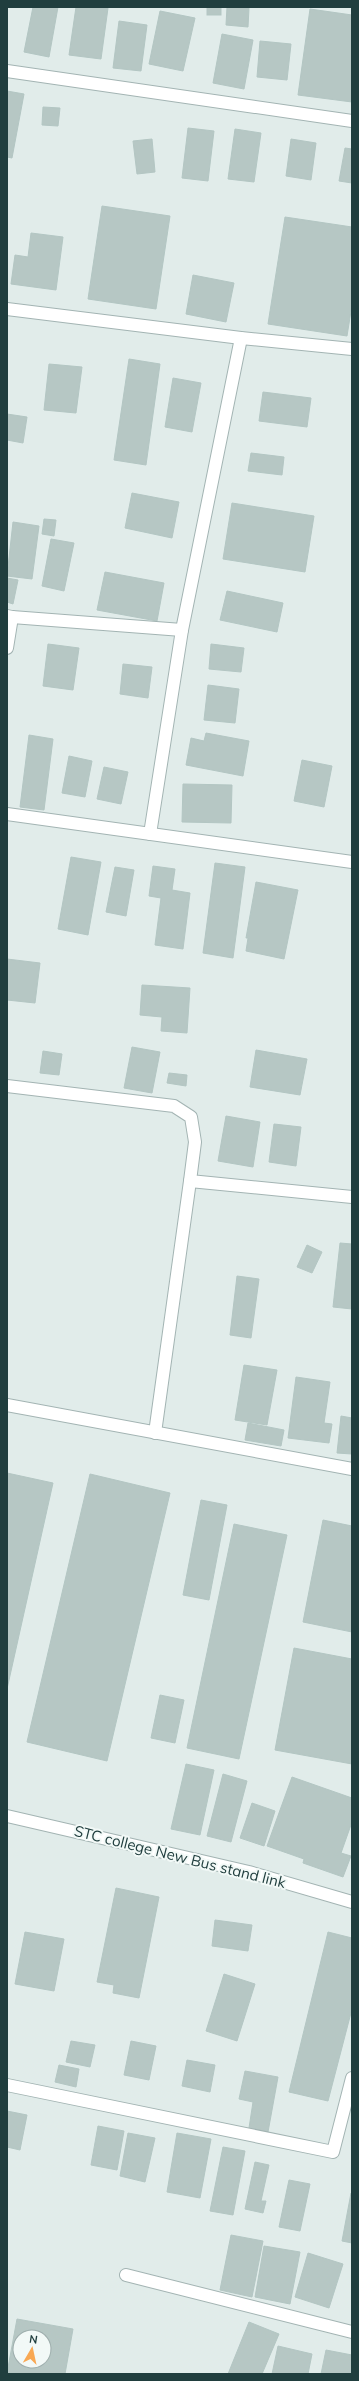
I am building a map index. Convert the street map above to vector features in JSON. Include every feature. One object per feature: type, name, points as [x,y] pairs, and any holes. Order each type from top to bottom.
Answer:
[{"type":"street","points":[[7,71],[352,120]]},
{"type":"street","points":[[7,309],[241,338],[352,349]]},
{"type":"street","points":[[150,834],[182,630],[241,338]]},
{"type":"street","points":[[7,648],[9,617],[182,630]]},
{"type":"street","points":[[7,814],[352,862]]},
{"type":"street","points":[[7,1086],[174,1106],[191,1116],[195,1142],[155,1433]]},
{"type":"street","points":[[190,1181],[352,1197]]},
{"type":"street","points":[[7,1405],[352,1469]]},
{"type":"street","name":"STC college New Bus stand link","points":[[7,1816],[249,1872],[352,1902]]},
{"type":"street","points":[[7,2085],[333,2152],[352,2078]]},
{"type":"street","points":[[126,2275],[352,2332]]},
{"type":"building","points":[[33,7],[58,7],[49,57],[24,52]]},
{"type":"building","points":[[76,7],[108,8],[101,59],[69,55]]},
{"type":"building","points":[[207,7],[221,7],[221,15],[207,15]]},
{"type":"building","points":[[227,7],[249,8],[248,27],[226,25]]},
{"type":"building","points":[[310,9],[352,15],[352,102],[298,95]]},
{"type":"building","points":[[160,11],[195,18],[183,71],[149,64]]},
{"type":"building","points":[[119,21],[147,25],[141,71],[113,68]]},
{"type":"building","points":[[222,34],[253,40],[244,89],[213,83]]},
{"type":"building","points":[[260,41],[291,44],[287,80],[257,77]]},
{"type":"building","points":[[7,91],[24,94],[12,158],[7,157]]},
{"type":"building","points":[[43,107],[60,108],[58,126],[42,125]]},
{"type":"building","points":[[188,128],[214,131],[208,181],[182,178]]},
{"type":"building","points":[[235,129],[261,133],[254,182],[228,179]]},
{"type":"building","points":[[152,139],[155,172],[137,174],[133,141]]},
{"type":"building","points":[[291,139],[316,143],[311,180],[286,176]]},
{"type":"building","points":[[345,148],[352,149],[352,183],[339,181]]},
{"type":"building","points":[[102,206],[170,216],[156,309],[88,299]]},
{"type":"building","points":[[285,217],[352,227],[352,305],[347,336],[268,324]]},
{"type":"building","points":[[31,233],[63,237],[56,290],[11,284],[15,255],[28,257]]},
{"type":"building","points":[[193,275],[234,283],[226,322],[186,314]]},
{"type":"building","points":[[129,359],[160,364],[146,465],[114,460]]},
{"type":"building","points":[[49,364],[82,367],[76,413],[44,410]]},
{"type":"building","points":[[173,378],[201,383],[192,432],[165,427]]},
{"type":"building","points":[[263,392],[311,398],[307,427],[259,421]]},
{"type":"building","points":[[7,414],[27,417],[23,443],[7,440]]},
{"type":"building","points":[[251,453],[284,457],[282,475],[248,471]]},
{"type":"building","points":[[132,493],[179,502],[172,538],[125,528]]},
{"type":"building","points":[[232,503],[314,516],[305,572],[223,559]]},
{"type":"building","points":[[44,519],[56,520],[54,536],[42,534]]},
{"type":"building","points":[[13,522],[39,526],[32,579],[7,576]]},
{"type":"building","points":[[51,539],[74,543],[64,591],[42,586]]},
{"type":"building","points":[[105,572],[164,583],[157,621],[97,610]]},
{"type":"building","points":[[7,578],[18,580],[13,604],[7,602]]},
{"type":"building","points":[[227,591],[283,603],[277,632],[220,620]]},
{"type":"building","points":[[48,644],[79,648],[73,690],[43,686]]},
{"type":"building","points":[[211,644],[244,648],[241,672],[209,669]]},
{"type":"building","points":[[123,664],[152,667],[148,698],[120,694]]},
{"type":"building","points":[[208,685],[239,689],[235,723],[204,720]]},
{"type":"building","points":[[206,733],[249,741],[243,776],[186,765],[191,738],[204,741]]},
{"type":"building","points":[[29,735],[53,739],[44,810],[20,807]]},
{"type":"building","points":[[69,756],[92,761],[85,797],[62,793]]},
{"type":"building","points":[[302,760],[332,766],[324,807],[294,801]]},
{"type":"building","points":[[104,767],[128,772],[121,804],[97,799]]},
{"type":"building","points":[[183,784],[232,785],[231,823],[182,822]]},
{"type":"building","points":[[71,857],[101,862],[88,935],[58,929]]},
{"type":"building","points":[[215,863],[245,867],[233,958],[203,953]]},
{"type":"building","points":[[153,866],[175,869],[172,890],[190,893],[183,949],[155,945],[161,898],[149,896]]},
{"type":"building","points":[[115,867],[134,870],[126,916],[106,912]]},
{"type":"building","points":[[256,882],[298,890],[284,959],[246,951],[248,938],[246,938]]},
{"type":"building","points":[[7,959],[40,963],[35,1003],[7,1000]]},
{"type":"building","points":[[142,985],[190,988],[187,1033],[161,1031],[162,1017],[140,1015]]},
{"type":"building","points":[[132,1047],[160,1052],[152,1093],[124,1088]]},
{"type":"building","points":[[256,1050],[307,1059],[300,1095],[250,1087]]},
{"type":"building","points":[[43,1051],[62,1054],[59,1075],[40,1073]]},
{"type":"building","points":[[169,1073],[187,1075],[186,1086],[167,1083]]},
{"type":"building","points":[[226,1116],[260,1122],[253,1167],[218,1161]]},
{"type":"building","points":[[274,1124],[301,1127],[296,1166],[269,1162]]},
{"type":"building","points":[[340,1243],[352,1244],[352,1309],[333,1307]]},
{"type":"building","points":[[307,1245],[322,1252],[312,1273],[297,1267]]},
{"type":"building","points":[[237,1276],[259,1279],[251,1338],[230,1335]]},
{"type":"building","points":[[244,1365],[277,1370],[267,1425],[235,1420]]},
{"type":"building","points":[[296,1377],[330,1382],[324,1423],[332,1424],[329,1443],[288,1438]]},
{"type":"building","points":[[341,1416],[352,1418],[352,1454],[337,1453]]},
{"type":"building","points":[[248,1423],[284,1430],[281,1446],[245,1440]]},
{"type":"building","points":[[7,1473],[53,1483],[7,1689]]},
{"type":"building","points":[[90,1474],[170,1493],[107,1761],[27,1742]]},
{"type":"building","points":[[201,1500],[227,1505],[209,1600],[183,1595]]},
{"type":"building","points":[[323,1520],[352,1526],[352,1632],[303,1622]]},
{"type":"building","points":[[234,1524],[287,1535],[239,1759],[187,1748]]},
{"type":"building","points":[[294,1648],[352,1659],[352,1764],[275,1750]]},
{"type":"building","points":[[160,1695],[184,1700],[175,1743],[151,1738]]},
{"type":"building","points":[[186,1764],[214,1770],[200,1835],[171,1829]]},
{"type":"building","points":[[223,1774],[247,1781],[231,1842],[207,1836]]},
{"type":"building","points":[[292,1777],[352,1798],[352,1822],[341,1853],[351,1856],[343,1877],[303,1863],[304,1859],[267,1846]]},
{"type":"building","points":[[252,1803],[275,1811],[264,1846],[240,1838]]},
{"type":"building","points":[[116,1888],[159,1897],[139,1998],[113,1993],[114,1985],[97,1982]]},
{"type":"building","points":[[215,1920],[252,1925],[248,1951],[212,1946]]},
{"type":"building","points":[[25,1932],[64,1939],[54,1991],[15,1984]]},
{"type":"building","points":[[328,1932],[352,1938],[352,2009],[328,2101],[289,2092]]},
{"type":"building","points":[[224,1974],[255,1984],[237,2041],[206,2031]]},
{"type":"building","points":[[71,2041],[95,2045],[90,2067],[66,2062]]},
{"type":"building","points":[[131,2041],[156,2046],[149,2080],[124,2075]]},
{"type":"building","points":[[187,2060],[215,2065],[210,2092],[182,2086]]},
{"type":"building","points":[[59,2065],[79,2069],[76,2087],[55,2082]]},
{"type":"building","points":[[245,2071],[278,2077],[268,2132],[249,2128],[253,2102],[239,2099]]},
{"type":"building","points":[[7,2111],[27,2115],[20,2150],[7,2147]]},
{"type":"building","points":[[98,2126],[124,2131],[117,2170],[91,2165]]},
{"type":"building","points":[[128,2133],[155,2138],[145,2182],[120,2176]]},
{"type":"building","points":[[177,2133],[211,2139],[200,2198],[167,2192]]},
{"type":"building","points":[[223,2147],[245,2151],[233,2215],[210,2211]]},
{"type":"building","points":[[255,2162],[269,2165],[261,2201],[266,2201],[263,2213],[245,2209]]},
{"type":"building","points":[[289,2180],[310,2184],[300,2231],[279,2227]]},
{"type":"building","points":[[352,2193],[352,2243],[342,2241]]},
{"type":"building","points":[[231,2235],[263,2241],[252,2297],[220,2290]]},
{"type":"building","points":[[264,2246],[300,2252],[290,2304],[255,2297]]},
{"type":"building","points":[[308,2253],[343,2264],[329,2308],[295,2297]]},
{"type":"building","points":[[17,2319],[73,2329],[65,2374],[7,2373],[12,2346],[12,2369],[52,2369],[52,2329],[15,2329]]},
{"type":"building","points":[[249,2322],[279,2334],[262,2374],[228,2374]]},
{"type":"building","points":[[278,2346],[312,2354],[308,2374],[272,2374]]},
{"type":"building","points":[[326,2350],[352,2355],[352,2374],[321,2374]]}]
